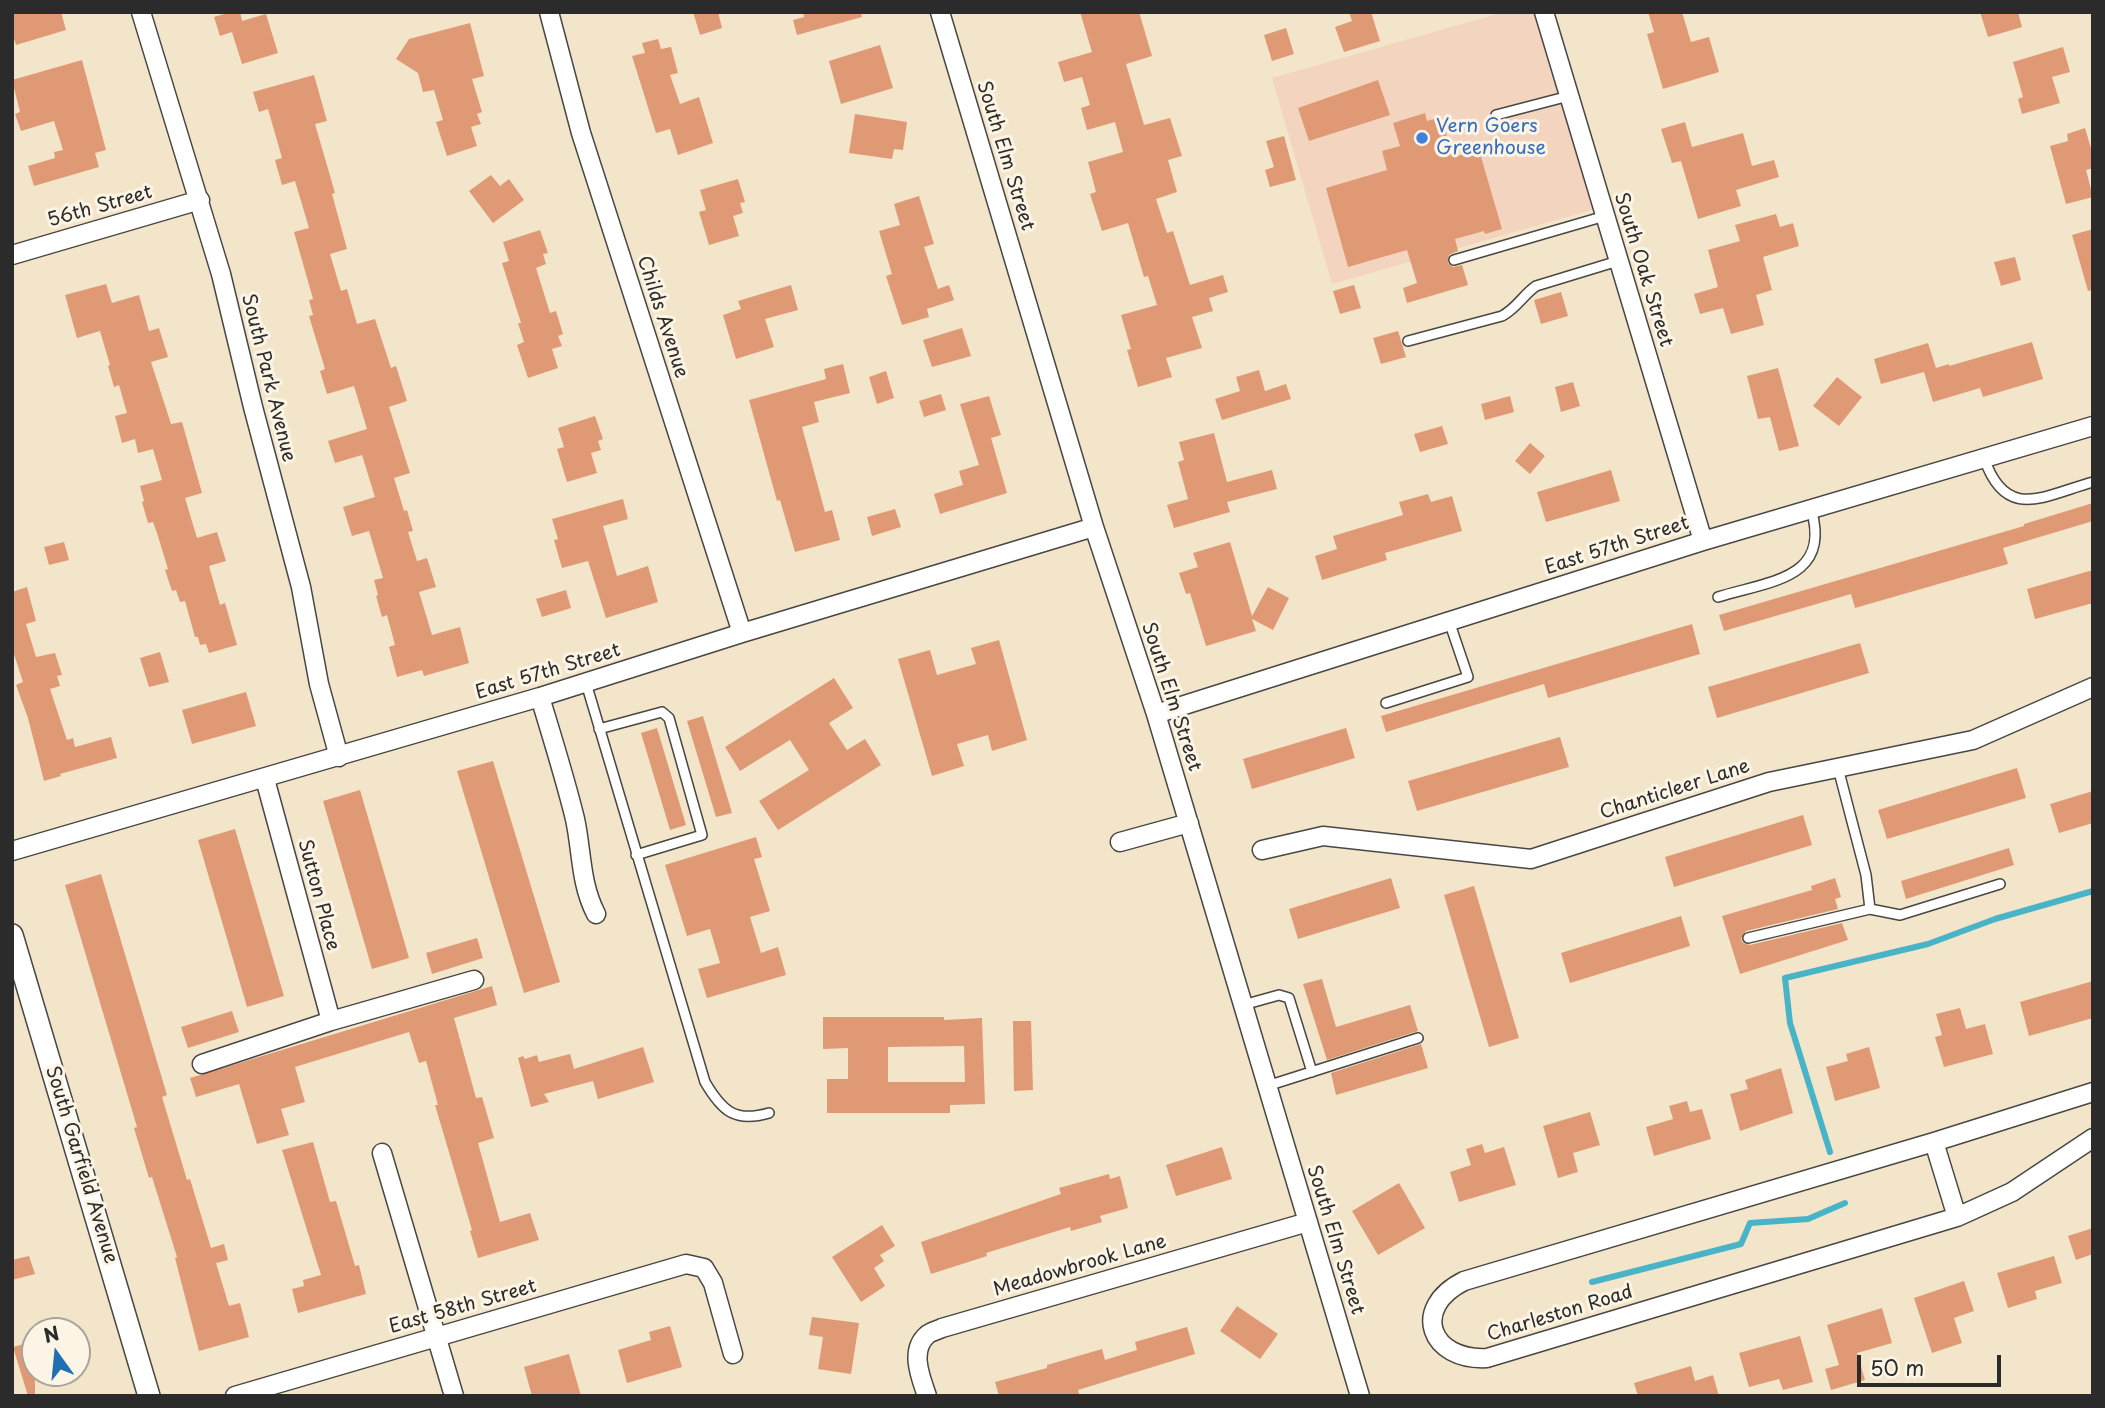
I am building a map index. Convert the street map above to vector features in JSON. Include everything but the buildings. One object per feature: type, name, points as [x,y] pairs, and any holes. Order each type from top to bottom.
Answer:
[{"type":"street","name":"South Park Avenue","points":[[141,12],[221,274],[301,587],[319,684],[339,757]]},
{"type":"street","name":"Childs Avenue","points":[[549,12],[581,133],[742,633]]},
{"type":"street","name":"South Elm Street","points":[[940,12],[1094,527],[1156,714],[1360,1396]]},
{"type":"street","name":"South Oak Street","points":[[1544,12],[1703,541]]},
{"type":"street","name":"56th Street","points":[[12,255],[200,200]]},
{"type":"street","name":"East 57th Street","points":[[1156,714],[1703,541],[2093,426]]},
{"type":"street","name":"East 57th Street","points":[[12,850],[265,779],[540,697],[1094,527]]},
{"type":"street","name":"Chanticleer Lane","points":[[1262,850],[1323,836],[1531,859],[1769,782],[1973,740],[2093,687]]},
{"type":"street","points":[[540,697],[575,821],[582,874],[596,914]]},
{"type":"street","name":"Sutton Place","points":[[265,779],[331,1021]]},
{"type":"street","points":[[1120,842],[1189,823]]},
{"type":"street","name":"South Garfield Avenue","points":[[12,935],[149,1396]]},
{"type":"street","points":[[202,1064],[331,1021],[474,981]]},
{"type":"street","name":"Charleston Road","points":[[2093,1092],[1934,1142],[1464,1281],[1451,1287],[1440,1300],[1433,1313],[1433,1328],[1440,1342],[1452,1353],[1468,1359],[1487,1358],[1957,1217],[2012,1192],[2093,1138]]},
{"type":"street","points":[[1934,1142],[1957,1217]]},
{"type":"street","points":[[382,1153],[454,1396]]},
{"type":"street","name":"Meadowbrook Lane","points":[[927,1396],[918,1367],[918,1352],[926,1336],[942,1328],[1308,1222]]},
{"type":"street","name":"East 58th Street","points":[[235,1396],[687,1264],[704,1268],[713,1283],[733,1354]]},
{"type":"lane","points":[[1496,115],[1569,96]]},
{"type":"lane","points":[[1454,260],[1605,216]]},
{"type":"lane","points":[[1408,341],[1502,316],[1512,311],[1526,293],[1536,286],[1618,261]]},
{"type":"lane","points":[[1984,458],[1998,488],[2012,497],[2038,498],[2093,482]]},
{"type":"lane","points":[[1718,597],[1781,578],[1808,563],[1815,549],[1816,537],[1811,509]]},
{"type":"lane","points":[[1386,703],[1468,677],[1449,621]]},
{"type":"lane","points":[[586,683],[705,1082],[717,1102],[734,1115],[750,1118],[769,1113]]},
{"type":"lane","points":[[599,729],[662,712],[669,718],[702,835],[636,855]]},
{"type":"lane","points":[[1838,768],[1866,875],[1870,909]]},
{"type":"lane","points":[[1748,938],[1870,909],[1900,915],[2000,884]]},
{"type":"lane","points":[[1243,1005],[1279,995],[1289,998],[1312,1072]]},
{"type":"lane","points":[[1268,1086],[1418,1038]]},
{"type":"shaded area","points":[[1504,12],[1540,12],[1599,208],[1332,284],[1272,78]]},
{"type":"waterway","points":[[1830,1152],[1790,1023],[1785,978],[1928,944],[1995,919],[2093,891]]},
{"type":"waterway","points":[[1592,1282],[1741,1244],[1750,1223],[1808,1219],[1845,1203]]},
{"type":"place","name":"Vern Goers Greenhouse","points":[[1422,138]]}]
